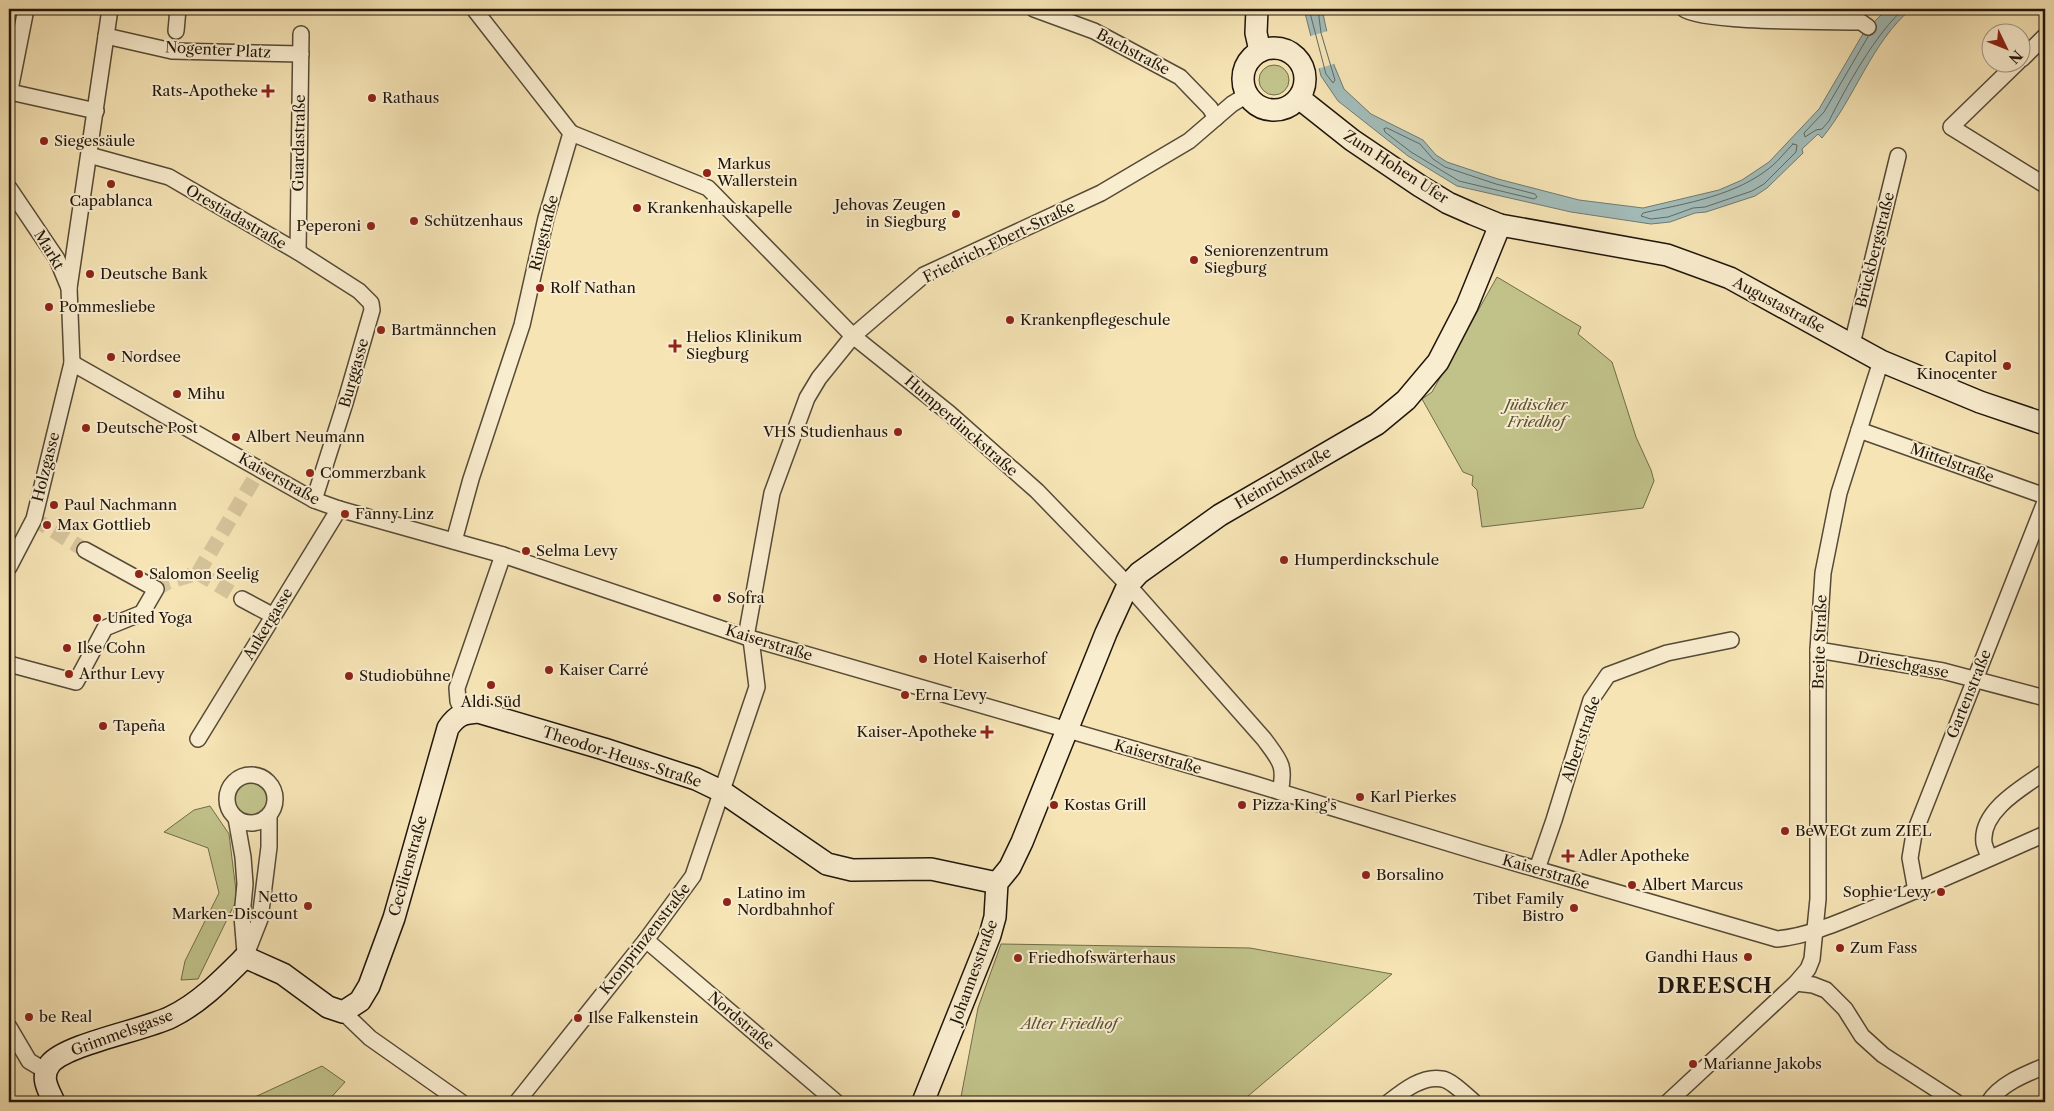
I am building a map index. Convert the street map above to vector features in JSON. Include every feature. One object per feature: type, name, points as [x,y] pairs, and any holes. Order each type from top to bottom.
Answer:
[{"type":"main road","points":[[1256,9],[1256,34],[1260,51]]},
{"type":"main road","points":[[1277,48],[1286,50],[1299,61],[1305,79],[1303,89],[1299,98],[1285,108],[1268,110],[1259,107],[1247,95],[1244,88],[1243,74],[1249,61],[1260,51],[1277,48]]},
{"type":"main road","name":"Zum Hohen Ufer","points":[[1299,98],[1352,140],[1420,186],[1448,202],[1500,224]]},
{"type":"main road","name":"Augustastraße","points":[[1500,224],[1667,255],[1730,278],[1881,361],[1980,402],[2045,424]]},
{"type":"main road","name":"Heinrichstraße","points":[[1065,731],[1106,633],[1128,586],[1138,574],[1220,515],[1377,424],[1406,400],[1438,362],[1467,306],[1500,224]]},
{"type":"main road","name":"Theodor-Heuss-Straße","points":[[462,713],[478,712],[604,749],[696,779],[721,791],[827,864],[852,870],[931,869],[997,883]]},
{"type":"main road","name":"Cecilienstraße","points":[[343,1012],[360,1001],[369,986],[394,918],[448,728],[455,718],[462,713]]},
{"type":"main road","points":[[997,883],[1010,867],[1022,842],[1065,731]]},
{"type":"main road","name":"Johannesstraße","points":[[923,1102],[984,970],[996,917],[997,883]]},
{"type":"main road","points":[[245,957],[283,974],[328,1007],[343,1012]]},
{"type":"main road","name":"Grimmelsgasse","points":[[46,1071],[52,1062],[68,1052],[171,1018],[217,985],[245,957]]},
{"type":"main road","points":[[46,1071],[44,1080],[54,1102]]},
{"type":"street","points":[[26,9],[9,93],[96,111]]},
{"type":"street","name":"Markt","points":[[72,363],[69,288],[88,205],[89,155],[110,9]]},
{"type":"street","points":[[176,31],[178,9]]},
{"type":"street","points":[[474,9],[571,133]]},
{"type":"street","name":"Bachstraße","points":[[1034,9],[1094,31],[1180,77],[1210,108],[1216,118]]},
{"type":"street","points":[[1684,9],[1689,13],[1713,18],[1861,22],[1868,27]]},
{"type":"street","name":"Guardastraße","points":[[298,252],[301,34]]},
{"type":"street","name":"Nogenter Platz","points":[[106,36],[172,51],[301,54]]},
{"type":"street","points":[[2032,49],[2045,36]]},
{"type":"street","points":[[2008,72],[1951,127],[2045,185]]},
{"type":"street","name":"Friedrich-Ebert-Straße","points":[[749,638],[772,493],[807,398],[819,378],[854,336],[924,275],[1101,193],[1189,141],[1247,95]]},
{"type":"street","name":"Humperdinckstraße","points":[[571,133],[708,188],[854,336],[949,413],[1037,491],[1128,586],[1274,753],[1280,763],[1284,776],[1280,792]]},
{"type":"street","name":"Ringstraße","points":[[454,541],[471,479],[522,325],[546,218],[571,133]]},
{"type":"street","name":"Orestiadastraße","points":[[89,155],[169,177],[359,290],[371,303]]},
{"type":"street","name":"Brückbergstraße","points":[[1852,344],[1898,156]]},
{"type":"street","name":"Markt","points":[[9,188],[57,260],[69,288]]},
{"type":"street","name":"Burggasse","points":[[314,500],[359,356],[372,310],[371,303]]},
{"type":"street","name":"Breite Straße","points":[[1668,1102],[1796,983],[1808,969],[1812,959],[1818,899],[1818,650],[1823,573],[1839,493],[1881,361]]},
{"type":"street","name":"Kaiserstraße","points":[[72,363],[314,500],[339,509],[503,555],[749,638],[1777,939],[1815,930],[1916,891],[2045,834]]},
{"type":"street","name":"Holzgasse","points":[[9,567],[34,520],[72,363]]},
{"type":"street","name":"Mittelstraße","points":[[1859,430],[2045,496]]},
{"type":"street","name":"Gartenstraße","points":[[1916,891],[1910,858],[1914,834],[2045,502]]},
{"type":"street","name":"Ankergasse","points":[[198,739],[272,615],[339,509]]},
{"type":"street","points":[[9,664],[32,672],[76,682],[105,628],[142,613],[156,589],[85,550]]},
{"type":"street","points":[[462,713],[458,701],[457,688],[503,555]]},
{"type":"street","points":[[242,599],[272,615]]},
{"type":"street","name":"Kronprinzenstraße","points":[[517,1102],[646,940],[693,876],[757,687],[749,638]]},
{"type":"street","name":"Albertstraße","points":[[1537,869],[1591,700],[1608,675],[1667,653],[1731,640]]},
{"type":"street","name":"Drieschgasse","points":[[1818,650],[1943,671],[2045,698]]},
{"type":"street","points":[[1989,858],[1984,842],[1986,826],[1998,808],[2010,796],[2045,772]]},
{"type":"street","name":"Grimmelsgasse","points":[[247,774],[259,775],[272,785],[275,802],[269,815],[269,846],[260,919],[245,957],[242,916],[244,875],[236,818],[230,812],[227,795],[234,782],[247,774]]},
{"type":"street","points":[[236,818],[245,823],[252,824],[262,821],[269,815]]},
{"type":"street","name":"Nordstraße","points":[[646,940],[836,1102]]},
{"type":"street","points":[[1796,983],[1813,985],[1826,990],[1845,1009],[1862,1036],[1883,1055],[1956,1102]]},
{"type":"street","points":[[343,1012],[370,1038],[461,1102]]},
{"type":"street","points":[[9,1027],[29,1061],[46,1071]]},
{"type":"street","points":[[1989,1102],[1993,1095],[2024,1075],[2045,1066]]},
{"type":"street","points":[[1389,1102],[1420,1082],[1428,1079],[1444,1079],[1474,1102]]},
{"type":"green space","points":[[1274,65],[1285,69],[1289,80],[1285,91],[1274,95],[1263,91],[1259,80],[1263,69]]},
{"type":"green space","name":"Jüdischer Friedhof","points":[[1497,277],[1581,327],[1578,334],[1612,362],[1636,437],[1654,481],[1643,508],[1482,527],[1477,490],[1472,485],[1473,476],[1463,472],[1422,399],[1432,392]]},
{"type":"green space","points":[[252,780],[265,786],[271,799],[265,812],[252,818],[239,812],[233,799],[239,786]]},
{"type":"green space","points":[[210,806],[229,834],[237,899],[198,979],[181,980],[185,961],[219,893],[208,848],[164,832],[194,810]]},
{"type":"green space","name":"Alter Friedhof","points":[[1001,944],[1250,948],[1392,974],[1241,1102],[960,1102],[978,1008]]},
{"type":"green space","points":[[322,1066],[345,1082],[327,1102],[244,1102]]},
{"type":"water","points":[[1304,9],[1322,9],[1334,65],[1344,89],[1371,114],[1423,140],[1436,155],[1447,162],[1498,179],[1579,200],[1643,208],[1719,190],[1742,180],[1769,162],[1819,109],[1864,32],[1887,9],[1911,9],[1885,38],[1834,122],[1822,138],[1818,134],[1802,149],[1803,153],[1767,188],[1755,196],[1706,212],[1695,213],[1670,222],[1651,224],[1571,212],[1457,186],[1408,156],[1338,101],[1321,76]]},
{"type":"pier","points":[[1328,31],[1337,63],[1317,69],[1307,37]]},
{"type":"tunnel","points":[[156,589],[168,582],[198,573],[260,469]]},
{"type":"tunnel","points":[[34,519],[85,550]]},
{"type":"tunnel","points":[[198,573],[242,599]]},
{"type":"place","name":"Rats-Apotheke","points":[[268,91]]},
{"type":"place","name":"Rathaus","points":[[372,98]]},
{"type":"place","name":"Siegessäule","points":[[44,141]]},
{"type":"place","name":"Markus Wallerstein","points":[[707,173]]},
{"type":"place","name":"Capablanca","points":[[111,184]]},
{"type":"place","name":"Krankenhauskapelle","points":[[637,208]]},
{"type":"place","name":"Jehovas Zeugen in Siegburg","points":[[956,214]]},
{"type":"place","name":"Schützenhaus","points":[[414,221]]},
{"type":"place","name":"Peperoni","points":[[371,226]]},
{"type":"place","name":"Seniorenzentrum Siegburg","points":[[1194,260]]},
{"type":"place","name":"Deutsche Bank","points":[[90,274]]},
{"type":"place","name":"Rolf Nathan","points":[[540,288]]},
{"type":"place","name":"Pommesliebe","points":[[49,307]]},
{"type":"place","name":"Krankenpflegeschule","points":[[1010,320]]},
{"type":"place","name":"Bartmännchen","points":[[381,330]]},
{"type":"place","name":"Helios Klinikum Siegburg","points":[[675,346]]},
{"type":"place","name":"Nordsee","points":[[111,357]]},
{"type":"place","name":"Capitol Kinocenter","points":[[2007,366]]},
{"type":"place","name":"Mihu","points":[[177,394]]},
{"type":"place","name":"Deutsche Post","points":[[86,428]]},
{"type":"place","name":"VHS Studienhaus","points":[[898,432]]},
{"type":"place","name":"Albert Neumann","points":[[236,437]]},
{"type":"place","name":"Commerzbank","points":[[310,473]]},
{"type":"place","name":"Paul Nachmann","points":[[54,505]]},
{"type":"place","name":"Fanny Linz","points":[[345,514]]},
{"type":"place","name":"Max Gottlieb","points":[[47,525]]},
{"type":"place","name":"Selma Levy","points":[[526,551]]},
{"type":"place","name":"Humperdinckschule","points":[[1284,560]]},
{"type":"place","name":"Salomon Seelig","points":[[139,574]]},
{"type":"place","name":"Sofra","points":[[717,598]]},
{"type":"place","name":"United Yoga","points":[[97,618]]},
{"type":"place","name":"Ilse Cohn","points":[[67,648]]},
{"type":"place","name":"Hotel Kaiserhof","points":[[923,659]]},
{"type":"place","name":"Kaiser Carré","points":[[549,670]]},
{"type":"place","name":"Arthur Levy","points":[[69,674]]},
{"type":"place","name":"Studiobühne","points":[[349,676]]},
{"type":"place","name":"Aldi Süd","points":[[491,685]]},
{"type":"place","name":"Erna Levy","points":[[905,695]]},
{"type":"place","name":"Tapeña","points":[[103,726]]},
{"type":"place","name":"Kaiser-Apotheke","points":[[987,732]]},
{"type":"place","name":"Karl Pierkes","points":[[1360,797]]},
{"type":"place","name":"Kostas Grill","points":[[1054,805]]},
{"type":"place","name":"Pizza King's","points":[[1242,805]]},
{"type":"place","name":"BeWEGt zum ZIEL","points":[[1785,831]]},
{"type":"place","name":"Adler Apotheke","points":[[1568,856]]},
{"type":"place","name":"Borsalino","points":[[1366,875]]},
{"type":"place","name":"Albert Marcus","points":[[1632,885]]},
{"type":"place","name":"Sophie Levy","points":[[1941,892]]},
{"type":"place","name":"Latino im Nordbahnhof","points":[[727,902]]},
{"type":"place","name":"Netto Marken-Discount","points":[[308,906]]},
{"type":"place","name":"Tibet Family Bistro","points":[[1574,908]]},
{"type":"place","name":"Zum Fass","points":[[1840,948]]},
{"type":"place","name":"Gandhi Haus","points":[[1748,957]]},
{"type":"place","name":"Friedhofswärterhaus","points":[[1018,958]]},
{"type":"place","name":"be Real","points":[[29,1017]]},
{"type":"place","name":"Ilse Falkenstein","points":[[578,1018]]},
{"type":"place","name":"Marianne Jakobs","points":[[1693,1064]]},
{"type":"district","name":"DREESCH","points":[[1715,986]]}]
